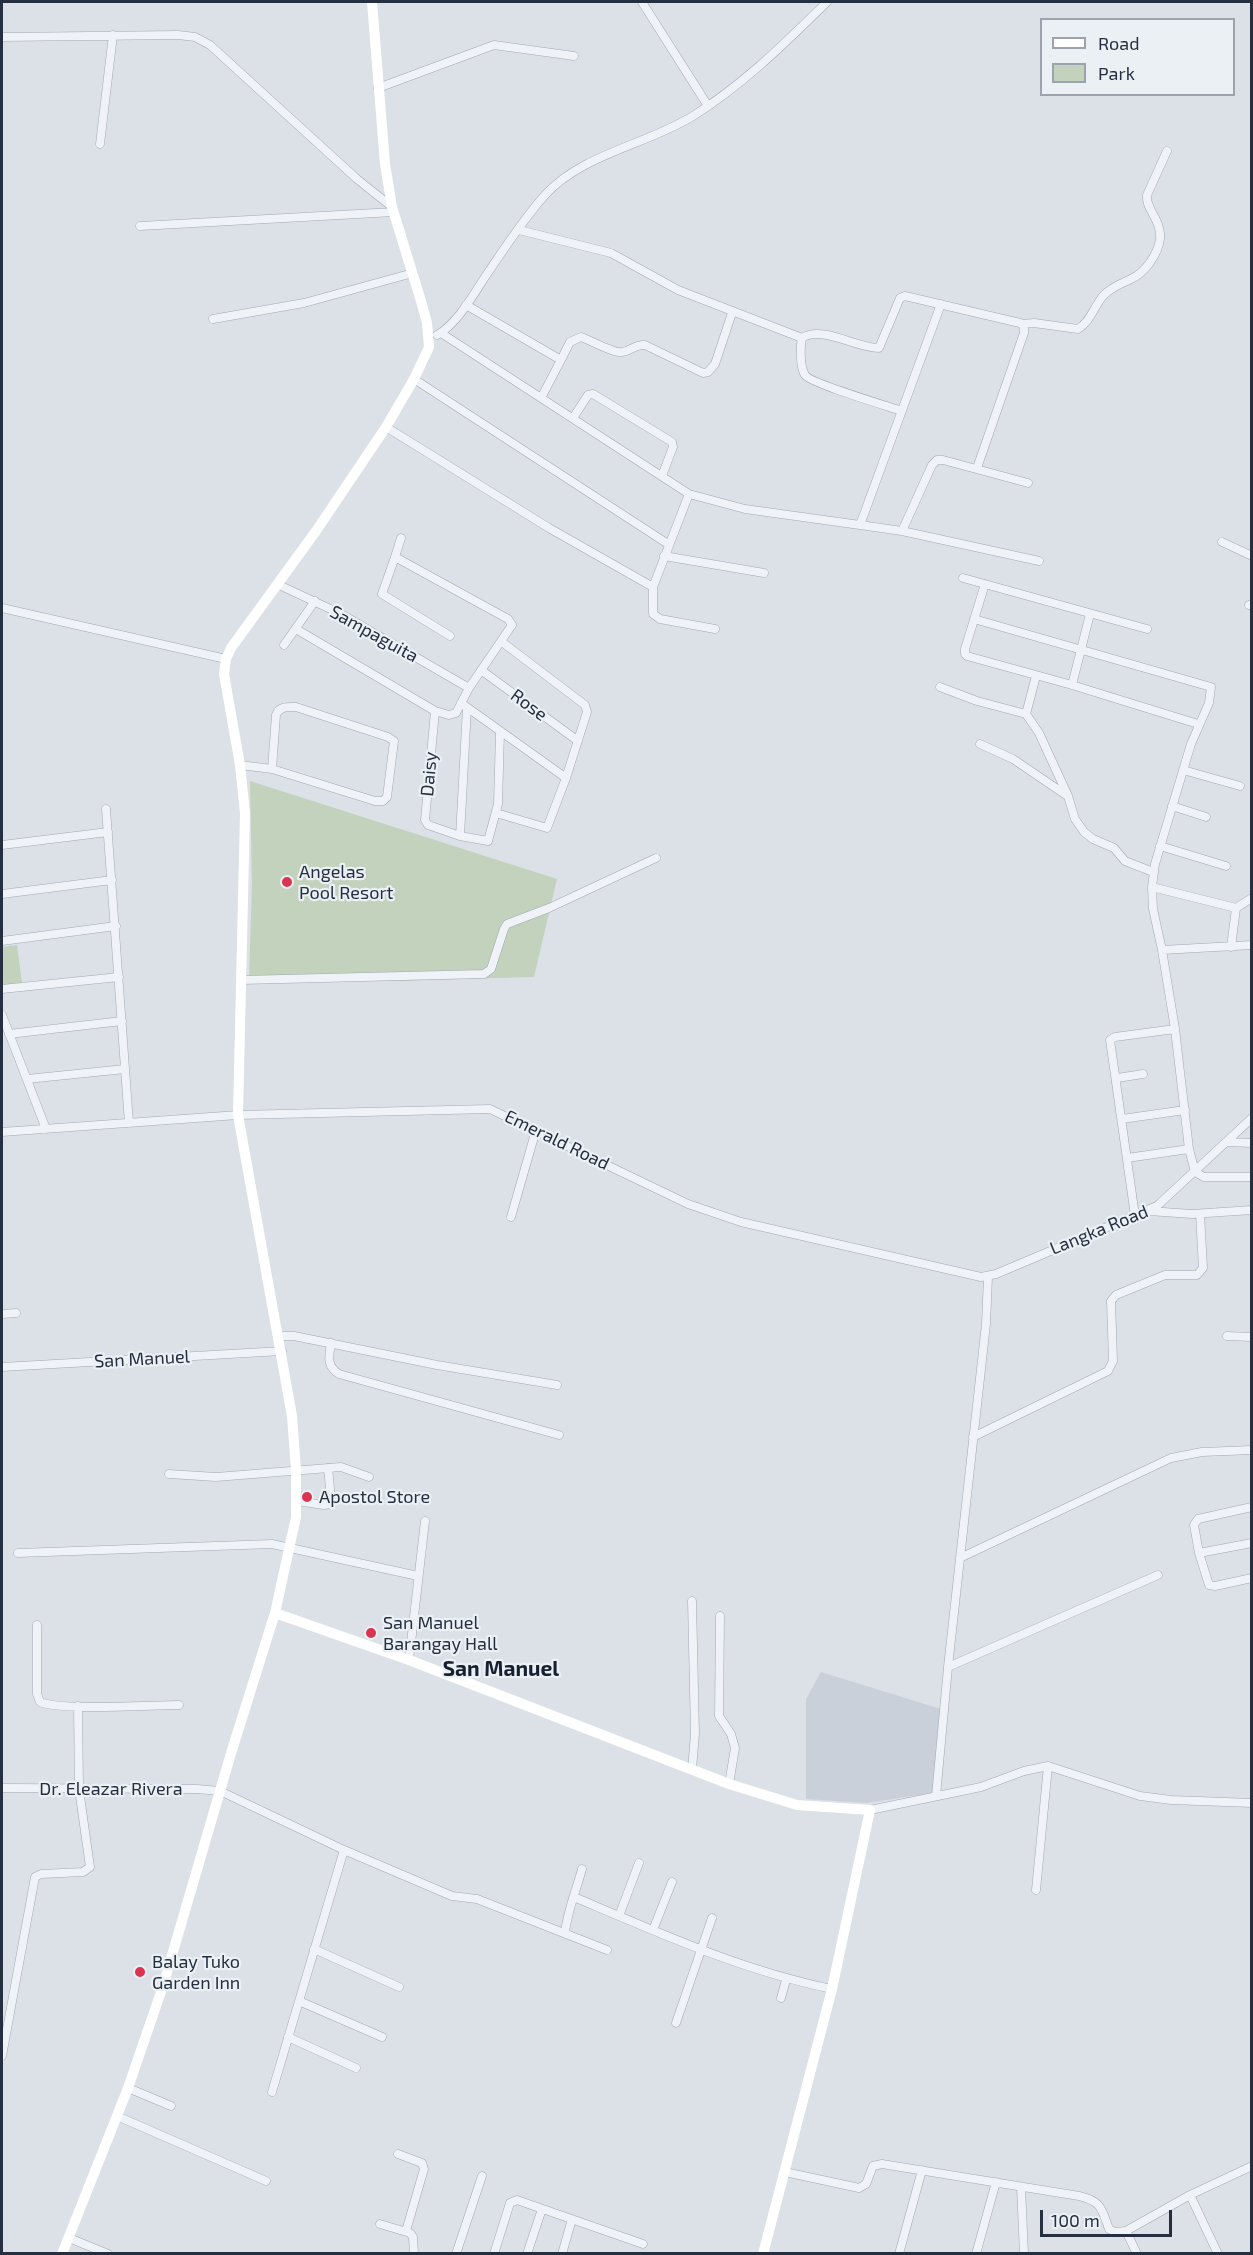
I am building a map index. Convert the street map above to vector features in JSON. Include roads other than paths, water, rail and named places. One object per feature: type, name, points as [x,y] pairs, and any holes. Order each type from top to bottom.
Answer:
[{"type":"street","points":[[62,2253],[128,2088],[163,1986],[275,1612],[291,1546],[297,1501],[295,1437],[282,1351],[238,1115],[245,823],[240,765],[224,674],[226,659],[386,427],[426,354],[429,338],[393,209],[385,164],[372,2]]},
{"type":"street","points":[[642,2],[708,106]]},
{"type":"street","points":[[429,338],[441,333],[466,305],[545,195],[561,180],[584,165],[660,135],[744,82],[827,2]]},
{"type":"street","points":[[2,39],[113,35],[195,37],[210,45],[393,209]]},
{"type":"street","points":[[100,144],[113,35]]},
{"type":"street","points":[[378,88],[495,45],[574,56]]},
{"type":"street","points":[[519,230],[611,253],[678,290],[732,313],[802,338],[823,334],[879,348],[902,296],[1022,324],[1034,323],[1078,329],[1083,326],[1103,296],[1115,286],[1133,279],[1146,268],[1155,253],[1160,239],[1159,225],[1146,201],[1167,151]]},
{"type":"street","points":[[140,226],[393,209]]},
{"type":"street","points":[[213,319],[304,303],[412,273]]},
{"type":"street","points":[[860,525],[941,304]]},
{"type":"street","points":[[466,305],[561,360]]},
{"type":"street","points":[[542,398],[570,342],[581,337],[616,352],[626,351],[639,344],[645,345],[703,373],[708,372],[715,364],[732,313]]},
{"type":"street","points":[[977,468],[1024,333],[1022,324]]},
{"type":"street","points":[[441,333],[689,494],[745,509],[902,531],[1039,561]]},
{"type":"street","points":[[802,338],[803,372],[812,381],[902,411]]},
{"type":"street","points":[[414,379],[668,544]]},
{"type":"street","points":[[573,418],[590,394],[672,442],[673,447],[662,476]]},
{"type":"street","points":[[386,427],[549,528],[653,587]]},
{"type":"street","points":[[902,531],[932,465],[937,460],[977,468],[1028,483]]},
{"type":"street","points":[[689,494],[653,587],[652,608],[656,617],[715,629]]},
{"type":"street","points":[[401,538],[382,594],[450,636]]},
{"type":"street","points":[[1222,542],[1251,555]]},
{"type":"street","points":[[664,556],[765,573]]},
{"type":"street","points":[[394,557],[508,619],[512,625],[469,688],[464,705],[460,836]]},
{"type":"street","points":[[963,578],[1148,629]]},
{"type":"street","name":"Sampaguita","points":[[278,584],[315,601],[469,688]]},
{"type":"street","points":[[985,584],[965,654],[1198,724]]},
{"type":"street","points":[[284,645],[315,601]]},
{"type":"street","points":[[2,608],[226,659]]},
{"type":"street","points":[[1072,685],[1090,614]]},
{"type":"street","points":[[974,619],[1208,684],[1211,689],[1209,703],[1198,724],[1153,872],[1153,909],[1162,950],[1189,1149],[1195,1172],[1204,1178],[1251,1177]]},
{"type":"street","points":[[296,629],[435,711],[455,715],[464,705]]},
{"type":"street","points":[[496,813],[547,828],[566,778],[587,708],[502,642]]},
{"type":"street","name":"Rose","points":[[481,670],[578,741]]},
{"type":"street","points":[[1026,714],[1036,676]]},
{"type":"street","points":[[940,687],[977,701],[1026,714],[1039,733],[1068,796],[1075,819],[1088,836],[1114,848],[1125,861],[1153,872]]},
{"type":"street","points":[[464,705],[566,778]]},
{"type":"street","points":[[240,765],[272,769],[375,801],[383,801],[387,798],[394,741],[388,737],[296,707],[284,707],[276,716],[272,769]]},
{"type":"street","name":"Daisy","points":[[435,711],[426,823],[460,836],[488,841],[496,813],[500,732]]},
{"type":"street","points":[[980,744],[1012,759],[1068,796]]},
{"type":"street","points":[[1183,770],[1239,786]]},
{"type":"street","points":[[1172,806],[1206,817]]},
{"type":"street","points":[[106,809],[129,1123]]},
{"type":"street","points":[[2,845],[108,832]]},
{"type":"street","points":[[1160,846],[1226,866]]},
{"type":"street","points":[[242,980],[484,974],[491,969],[507,924],[549,909],[656,858]]},
{"type":"street","points":[[2,894],[112,880]]},
{"type":"street","points":[[1152,887],[1236,908],[1251,898]]},
{"type":"street","points":[[1231,947],[1236,908]]},
{"type":"street","points":[[2,940],[116,926]]},
{"type":"street","points":[[1162,950],[1251,945]]},
{"type":"street","points":[[2,989],[119,977]]},
{"type":"street","points":[[2,1015],[46,1129]]},
{"type":"street","points":[[9,1034],[122,1021]]},
{"type":"street","points":[[1135,1216],[1117,1078],[1110,1042],[1112,1038],[1174,1029]]},
{"type":"street","points":[[27,1079],[125,1069]]},
{"type":"street","points":[[1117,1078],[1143,1074]]},
{"type":"street","name":"Emerald Road","points":[[2,1132],[238,1115],[483,1109],[497,1111],[688,1204],[730,1219],[975,1277],[988,1277]]},
{"type":"street","points":[[1122,1119],[1185,1110]]},
{"type":"street","name":"Langka Road","points":[[988,1277],[1149,1211],[1163,1202],[1251,1118]]},
{"type":"street","points":[[511,1217],[536,1130]]},
{"type":"street","points":[[1226,1142],[1251,1143]]},
{"type":"street","points":[[1127,1158],[1189,1149]]},
{"type":"street","points":[[1149,1211],[1200,1214],[1251,1210]]},
{"type":"street","points":[[973,1437],[1108,1371],[1113,1361],[1111,1301],[1116,1295],[1165,1275],[1197,1275],[1203,1268],[1200,1214]]},
{"type":"street","points":[[936,1796],[986,1324],[988,1277]]},
{"type":"street","points":[[2,1314],[16,1313]]},
{"type":"street","points":[[279,1336],[294,1336],[437,1365],[557,1385]]},
{"type":"street","points":[[1227,1336],[1251,1337]]},
{"type":"street","points":[[331,1343],[329,1363],[331,1368],[339,1374],[559,1435]]},
{"type":"street","name":"San Manuel","points":[[2,1367],[282,1351]]},
{"type":"street","points":[[960,1558],[1171,1458],[1202,1452],[1251,1450]]},
{"type":"street","points":[[297,1501],[329,1504],[331,1498],[328,1468]]},
{"type":"street","points":[[169,1474],[216,1477],[347,1468],[369,1477]]},
{"type":"street","points":[[1251,1507],[1196,1521],[1194,1528],[1209,1585],[1215,1586],[1251,1578]]},
{"type":"street","points":[[408,1660],[425,1521]]},
{"type":"street","points":[[18,1553],[262,1543],[291,1546],[418,1576]]},
{"type":"street","points":[[1200,1553],[1251,1543]]},
{"type":"street","points":[[948,1667],[1158,1575]]},
{"type":"street","points":[[692,1602],[695,1734],[692,1769]]},
{"type":"street","points":[[275,1612],[408,1660],[729,1784],[797,1805],[870,1810],[981,1787],[1024,1771],[1048,1766],[1140,1796],[1171,1800],[1251,1803]]},
{"type":"street","points":[[720,1616],[719,1716],[731,1734],[735,1748],[729,1784]]},
{"type":"street","points":[[37,1625],[37,1694],[40,1702],[78,1706],[179,1705]]},
{"type":"street","points":[[2,2056],[33,1880],[40,1874],[83,1872],[90,1867],[79,1789],[78,1706]]},
{"type":"street","points":[[1036,1890],[1048,1766]]},
{"type":"street","name":"Dr. Eleazar Rivera","points":[[2,1788],[220,1791]]},
{"type":"street","points":[[220,1791],[344,1850],[452,1896],[477,1899],[607,1950]]},
{"type":"street","points":[[763,2253],[832,1989],[870,1810]]},
{"type":"street","points":[[272,2092],[344,1850]]},
{"type":"street","points":[[620,1916],[639,1863]]},
{"type":"street","points":[[565,1932],[567,1910],[574,1897],[582,1869]]},
{"type":"street","points":[[653,1930],[672,1882]]},
{"type":"street","points":[[574,1897],[702,1951],[786,1980],[832,1989]]},
{"type":"street","points":[[676,2023],[712,1918]]},
{"type":"street","points":[[314,1949],[399,1987]]},
{"type":"street","points":[[781,1998],[786,1980]]},
{"type":"street","points":[[299,2001],[382,2037]]},
{"type":"street","points":[[288,2037],[356,2068]]},
{"type":"street","points":[[128,2088],[171,2106]]},
{"type":"street","points":[[117,2116],[266,2181]]},
{"type":"street","points":[[398,2154],[422,2163],[424,2169],[406,2231]]},
{"type":"street","points":[[785,2172],[855,2188],[867,2184],[871,2169],[875,2164],[1089,2198],[1101,2206],[1111,2231],[1120,2232],[1251,2166]]},
{"type":"street","points":[[899,2253],[922,2170]]},
{"type":"street","points":[[456,2253],[482,2176]]},
{"type":"street","points":[[976,2253],[996,2182]]},
{"type":"street","points":[[1021,2187],[1024,2253]]},
{"type":"street","points":[[1190,2195],[1218,2253]]},
{"type":"street","points":[[494,2253],[510,2203],[517,2200],[643,2244]]},
{"type":"street","points":[[527,2253],[542,2209]]},
{"type":"street","points":[[562,2253],[572,2219]]},
{"type":"street","points":[[380,2224],[406,2231],[412,2237],[414,2253]]},
{"type":"street","points":[[1126,2230],[1137,2253]]},
{"type":"street","points":[[69,2238],[108,2253]]},
{"type":"place","name":"Angelas Pool Resort","points":[[287,882]]},
{"type":"place","name":"Apostol Store","points":[[307,1497]]},
{"type":"place","name":"San Manuel Barangay Hall","points":[[371,1633]]},
{"type":"place","name":"Balay Tuko Garden Inn","points":[[140,1972]]},
{"type":"district","name":"San Manuel","points":[[501,1669]]}]
